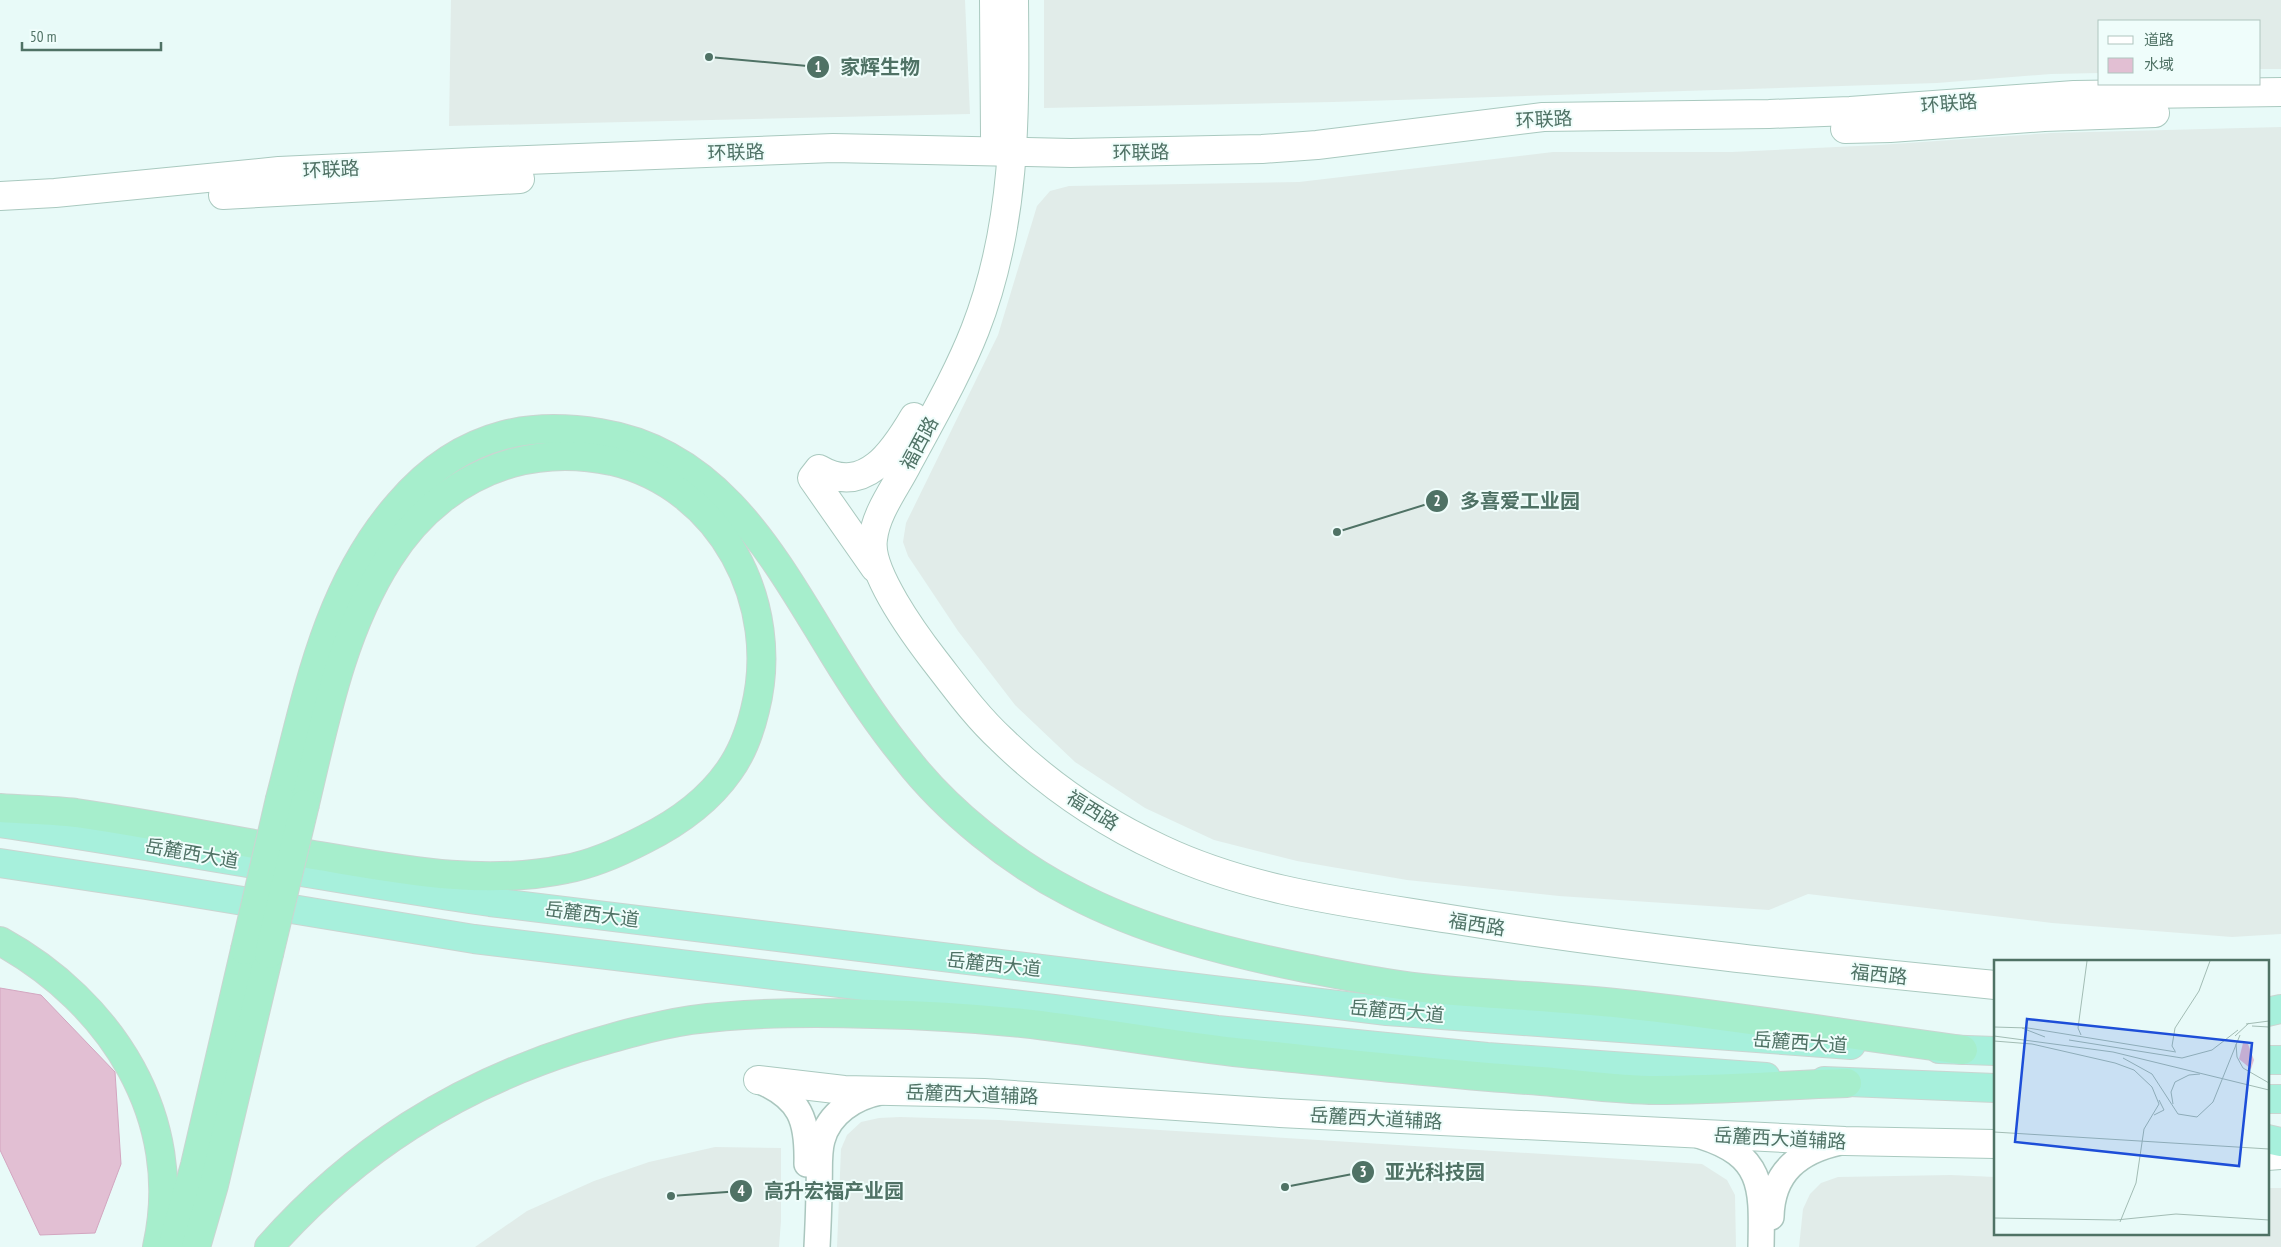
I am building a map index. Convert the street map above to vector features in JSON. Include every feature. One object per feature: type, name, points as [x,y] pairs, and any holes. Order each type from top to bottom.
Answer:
[{"type":"highway","points":[[172,1247],[257,952],[293,802],[320,649],[334,609],[363,552],[387,518],[428,474],[475,444],[510,434],[576,430],[613,435],[644,444],[671,457],[698,474],[727,499],[748,524],[774,559],[869,709],[908,762],[941,797],[976,828],[1039,874],[1071,893],[1133,920],[1197,942],[1270,961],[1339,975],[1425,988],[1624,1004],[1964,1050]]},
{"type":"highway","points":[[0,808],[72,813],[366,864],[460,877],[514,876],[567,869],[604,858],[664,830],[688,813],[713,791],[730,770],[743,746],[759,694],[762,643],[754,598],[740,561],[724,535],[685,496],[659,478],[626,465],[596,458],[563,455],[529,458],[495,468],[468,481],[444,496],[423,513],[388,559],[356,625],[293,802]]},
{"type":"highway","name":"岳麓西大道","points":[[0,823],[146,844],[397,889],[490,902],[1252,996],[1482,1019],[1843,1045],[1994,1051]]},
{"type":"highway","name":"岳麓西大道","points":[[0,863],[146,884],[474,939],[1054,1008],[1217,1030],[1487,1057],[1847,1083],[1994,1088]]},
{"type":"highway","points":[[0,941],[66,986],[89,1009],[132,1068],[144,1093],[161,1154],[164,1203],[157,1247]]},
{"type":"highway","points":[[196,1247],[214,1185],[257,952]]},
{"type":"highway","points":[[2268,1012],[2281,1010]]},
{"type":"highway","points":[[269,1247],[317,1196],[358,1161],[400,1130],[438,1107],[492,1080],[548,1058],[626,1033],[690,1021],[744,1015],[821,1012],[947,1017],[1022,1023],[1232,1052],[1452,1074],[1653,1090],[1847,1083]]},
{"type":"highway","points":[[2268,1060],[2281,1060]]},
{"type":"highway","points":[[2268,1100],[2281,1099]]},
{"type":"highway","points":[[2268,1139],[2281,1142]]},
{"type":"main road","points":[[878,572],[812,478],[819,470],[838,476],[854,476],[870,471],[887,458],[928,392],[960,320],[976,270],[1003,158],[994,0]]},
{"type":"main road","name":"福西路","points":[[1014,0],[1003,158],[1007,212],[996,266],[975,331],[945,393],[878,520],[872,539],[873,555],[878,572],[930,654],[965,699],[1000,739],[1068,795],[1111,823],[1209,870],[1274,889],[1510,929],[1830,969],[1994,985]]},
{"type":"main road","name":"环联路","points":[[0,213],[244,193],[923,163],[1071,153],[1317,146],[1543,117],[1769,114],[1850,111],[2074,95],[2281,92]]},
{"type":"main road","name":"环联路","points":[[0,196],[54,193],[279,171],[833,148],[1003,158],[1081,169],[1274,166],[1372,157],[1523,137],[1890,128],[2044,117],[2281,109]]},
{"type":"main road","points":[[2268,1002],[2281,1002]]},
{"type":"main road","name":"岳麓西大道辅路","points":[[758,1080],[810,1087],[984,1094],[1280,1113],[1845,1142],[1994,1144]]},
{"type":"main road","points":[[2268,1156],[2281,1155]]},
{"type":"street","points":[[758,1080],[782,1092],[793,1102],[805,1124],[807,1146],[805,1247]]},
{"type":"street","points":[[817,1247],[820,1151],[825,1130],[848,1103],[884,1091]]},
{"type":"street","points":[[1694,1134],[1720,1142],[1731,1149],[1752,1168],[1761,1194],[1761,1247]]},
{"type":"street","points":[[1771,1247],[1773,1194],[1778,1181],[1797,1160],[1822,1147],[1845,1142]]},
{"type":"shaded area","points":[[451,0],[965,0],[970,114],[449,126]]},
{"type":"shaded area","points":[[1044,0],[2281,0],[2281,69],[2261,69],[2261,20],[2098,20],[2098,73],[2051,74],[1937,83],[1333,102],[1044,108]]},
{"type":"shaded area","points":[[2281,127],[2281,934],[2232,937],[2052,923],[1808,894],[1769,910],[1559,896],[1407,880],[1297,861],[1214,840],[1145,808],[1075,762],[1015,705],[958,631],[908,556],[903,542],[906,523],[998,335],[1037,206],[1050,191],[1069,186],[1299,182],[1553,152],[1732,152],[1879,145],[2051,133]]},
{"type":"shaded area","points":[[879,1118],[999,1120],[1702,1164],[1727,1180],[1735,1195],[1736,1247],[837,1247],[841,1149],[847,1135],[861,1122]]},
{"type":"shaded area","points":[[715,1147],[781,1148],[779,1247],[475,1247],[527,1211],[594,1181],[649,1162]]},
{"type":"shaded area","points":[[1951,1175],[1994,1177],[1994,1234],[2268,1234],[2268,1188],[2281,1188],[2281,1247],[1799,1247],[1803,1209],[1810,1194],[1821,1183],[1838,1177]]},
{"type":"water","points":[[0,988],[41,995],[115,1072],[121,1164],[95,1233],[40,1235],[0,1150]]},
{"type":"place","name":"家辉生物","points":[[709,57]]},
{"type":"place","name":"多喜爱工业园","points":[[1337,532]]},
{"type":"place","name":"亚光科技园","points":[[1285,1187]]},
{"type":"place","name":"高升宏福产业园","points":[[671,1196]]}]
